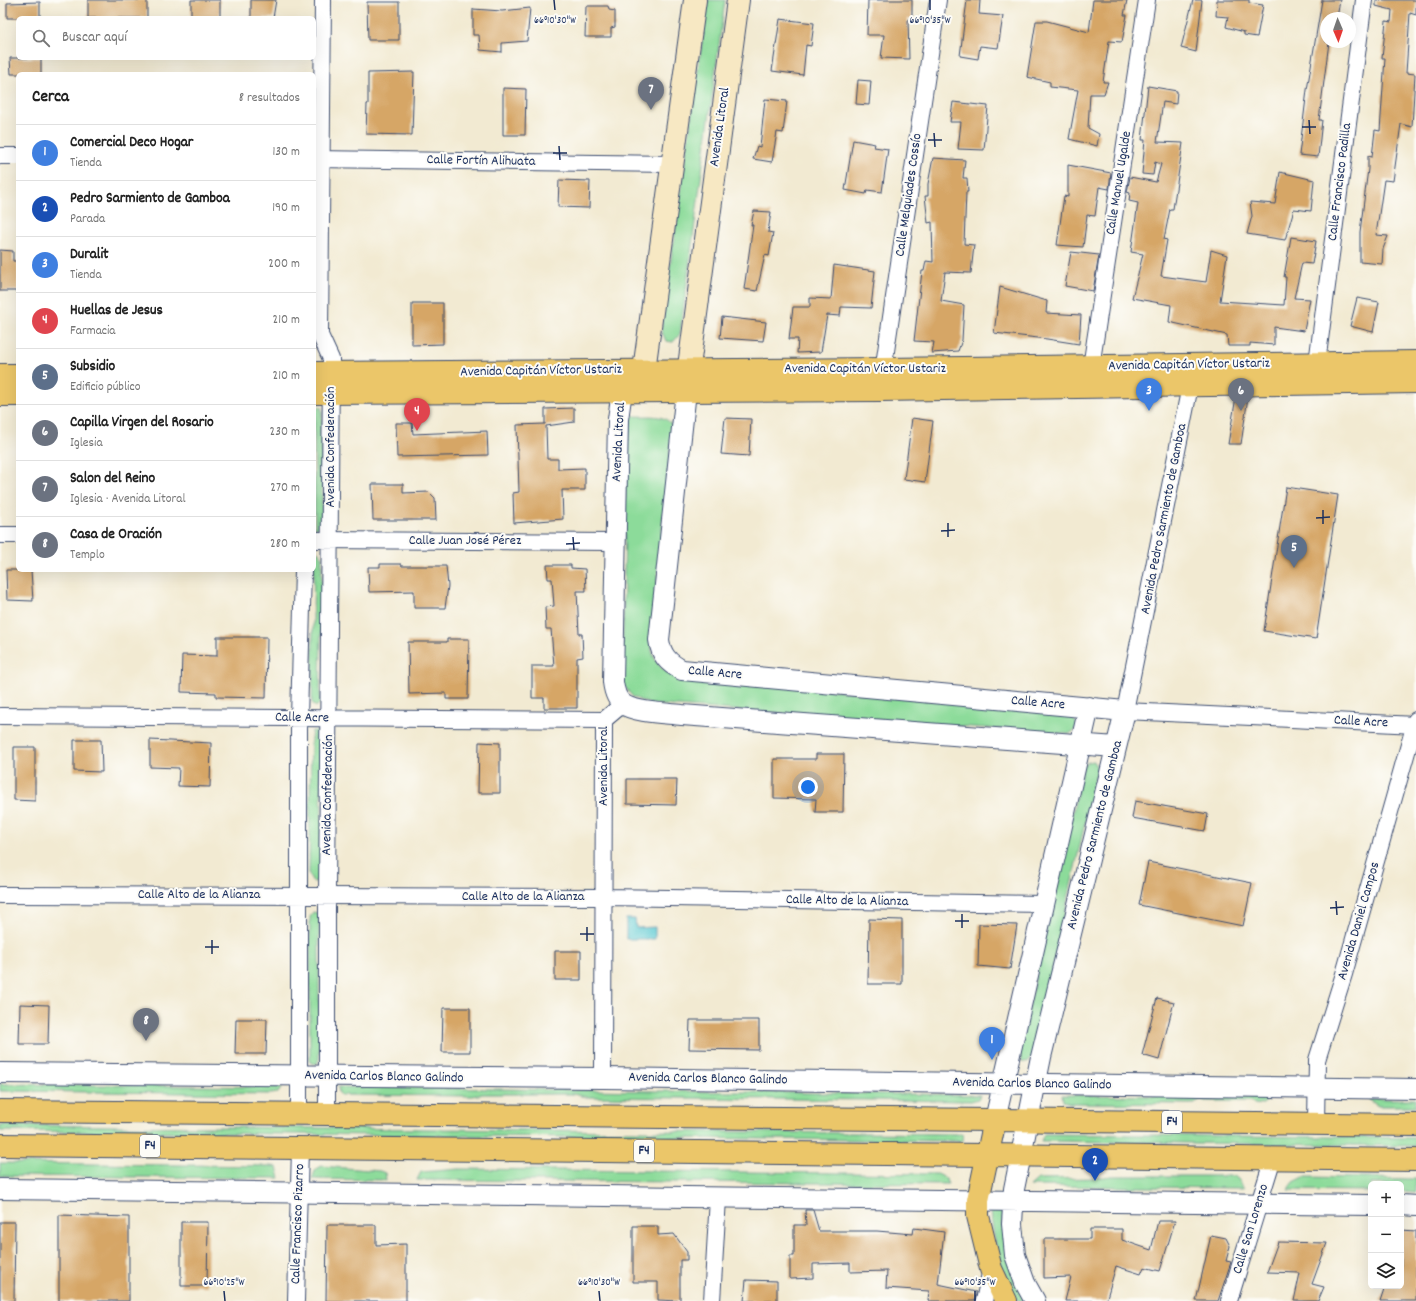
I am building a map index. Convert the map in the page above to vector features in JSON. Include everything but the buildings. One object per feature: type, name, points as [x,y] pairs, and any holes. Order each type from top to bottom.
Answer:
[{"type":"main road","name":"Avenida Litoral","points":[[630,377],[672,164],[695,0]]},
{"type":"main road","name":"Avenida Litoral","points":[[686,391],[738,0]]},
{"type":"main road","name":"Avenida Capitán Víctor Ustariz","points":[[630,377],[686,391],[880,390],[1192,376],[1317,363],[1416,362]]},
{"type":"main road","name":"Avenida Capitán Víctor Ustariz","points":[[322,383],[630,377],[689,369],[1091,367],[1192,376],[1416,382]]},
{"type":"main road","points":[[0,375],[16,375]]},
{"type":"main road","points":[[0,395],[16,395]]},
{"type":"main road","name":"F4","points":[[0,1111],[327,1113],[1416,1125]]},
{"type":"main road","points":[[995,1120],[978,1200],[982,1234],[991,1269],[1006,1301]]},
{"type":"main road","name":"F4","points":[[0,1145],[1416,1160]]},
{"type":"street","name":"Avenida Confederación","points":[[323,0],[318,159],[317,339],[331,359],[322,383],[331,540],[327,896],[327,1113]]},
{"type":"street","name":"Calle Melquiades Cossío","points":[[880,390],[938,0]]},
{"type":"street","name":"Calle Manuel Ugalde","points":[[1091,367],[1147,0]]},
{"type":"street","name":"Calle Francisco Padilla","points":[[1317,363],[1364,0]]},
{"type":"street","points":[[0,156],[16,156]]},
{"type":"street","name":"Calle Fortín Alihuata","points":[[318,159],[672,164]]},
{"type":"street","name":"Avenida Pedro Sarmiento de Gamboa","points":[[1035,1301],[1025,1283],[1015,1255],[1013,1201],[1036,1083],[1125,711],[1192,376]]},
{"type":"street","name":"Avenida Litoral","points":[[603,1078],[604,720],[623,704],[615,694],[613,682],[618,419],[630,377]]},
{"type":"street","name":"Avenida Litoral","points":[[665,658],[660,648],[659,640],[686,391]]},
{"type":"street","points":[[0,535],[16,535]]},
{"type":"street","name":"Calle Juan José Pérez","points":[[316,540],[616,542]]},
{"type":"street","name":"Avenida Confederación","points":[[299,1113],[299,718],[303,572]]},
{"type":"street","name":"Calle Acre","points":[[665,658],[671,665],[682,670],[1125,711],[1415,723]]},
{"type":"street","points":[[623,704],[638,710],[682,715],[1116,747]]},
{"type":"street","points":[[995,1120],[1089,707]]},
{"type":"street","name":"Calle Acre","points":[[0,716],[604,720]]},
{"type":"street","name":"Avenida Daniel Campos","points":[[1316,1124],[1317,1060],[1344,974],[1415,723]]},
{"type":"street","name":"Calle Alto de la Alianza","points":[[0,895],[604,897],[1045,904]]},
{"type":"street","name":"Avenida Carlos Blanco Galindo","points":[[0,1073],[328,1077],[603,1078],[1416,1089]]},
{"type":"street","name":"Calle Francisco Pizarro","points":[[296,1301],[300,1148]]},
{"type":"street","name":"Calle San Lorenzo","points":[[1230,1301],[1273,1158]]},
{"type":"street","points":[[0,1189],[299,1194],[1368,1205]]},
{"type":"street","points":[[712,1301],[718,1198]]},
{"type":"street","points":[[1404,1205],[1416,1206]]},
{"type":"street","points":[[984,1301],[991,1269]]},
{"type":"green space","points":[[708,0],[725,0],[680,334],[673,342],[666,341],[661,330]]},
{"type":"green space","points":[[316,407],[321,407],[322,411],[322,525],[316,529]]},
{"type":"green space","points":[[634,416],[661,417],[672,426],[651,642],[655,660],[668,673],[1071,715],[1077,724],[1075,730],[1069,734],[649,704],[633,697],[622,684],[627,420]]},
{"type":"green space","points":[[318,551],[322,557],[320,703],[316,707],[312,703],[314,572],[316,572],[316,553]]},
{"type":"green space","points":[[312,731],[317,731],[321,737],[322,876],[318,881],[313,882],[309,875]]},
{"type":"green space","points":[[1094,761],[1097,769],[1033,1055],[1028,1063],[1022,1062],[1019,1052],[1083,766],[1088,762]]},
{"type":"green space","points":[[313,912],[318,913],[319,918],[319,1059],[317,1064],[312,1063],[310,1059],[310,917]]},
{"type":"green space","points":[[0,1084],[282,1087],[278,1093],[271,1094],[0,1091]]},
{"type":"green space","points":[[338,1087],[980,1095],[978,1099],[971,1101],[585,1097],[573,1094],[483,1094],[472,1096],[341,1095]]},
{"type":"green space","points":[[1062,1095],[1272,1097],[1263,1105],[1254,1104],[1251,1101],[1198,1101],[1192,1104],[1070,1103],[1063,1101]]},
{"type":"green space","points":[[1368,1099],[1416,1099],[1416,1106],[1378,1106]]},
{"type":"green space","points":[[0,1125],[963,1134],[962,1141],[0,1131]]},
{"type":"green space","points":[[1044,1134],[1416,1138],[1416,1146],[1041,1141]]},
{"type":"green space","points":[[0,1163],[271,1166],[277,1167],[280,1178],[0,1176]]},
{"type":"green space","points":[[322,1166],[380,1171],[385,1173],[386,1180],[312,1179],[316,1169]]},
{"type":"green space","points":[[459,1169],[938,1174],[945,1178],[948,1184],[417,1180],[421,1172]]},
{"type":"green space","points":[[1111,1176],[1233,1176],[1238,1179],[1244,1188],[1030,1186],[1038,1179],[1097,1178]]},
{"type":"green space","points":[[1304,1177],[1416,1179],[1416,1192],[1404,1191],[1404,1181],[1368,1181],[1368,1191],[1288,1190],[1294,1182]]},
{"type":"green space","points":[[991,1211],[1002,1211],[1003,1226],[1026,1301],[1018,1301],[1007,1280],[996,1246]]},
{"type":"water","points":[[626,919],[635,919],[636,928],[655,927],[655,939],[626,939]]},
{"type":"place","name":"Salon del Reino","points":[[651,110]]},
{"type":"place","name":"Duralit","points":[[1149,411]]},
{"type":"place","name":"Capilla Virgen del Rosario","points":[[1241,411]]},
{"type":"place","name":"Huellas de Jesus","points":[[417,431]]},
{"type":"place","name":"Subsidio","points":[[1294,568]]},
{"type":"place","name":"Casa de Oración","points":[[146,1041]]},
{"type":"place","name":"Comercial Deco Hogar","points":[[992,1060]]},
{"type":"place","name":"Pedro Sarmiento de Gamboa","points":[[1095,1181]]}]
